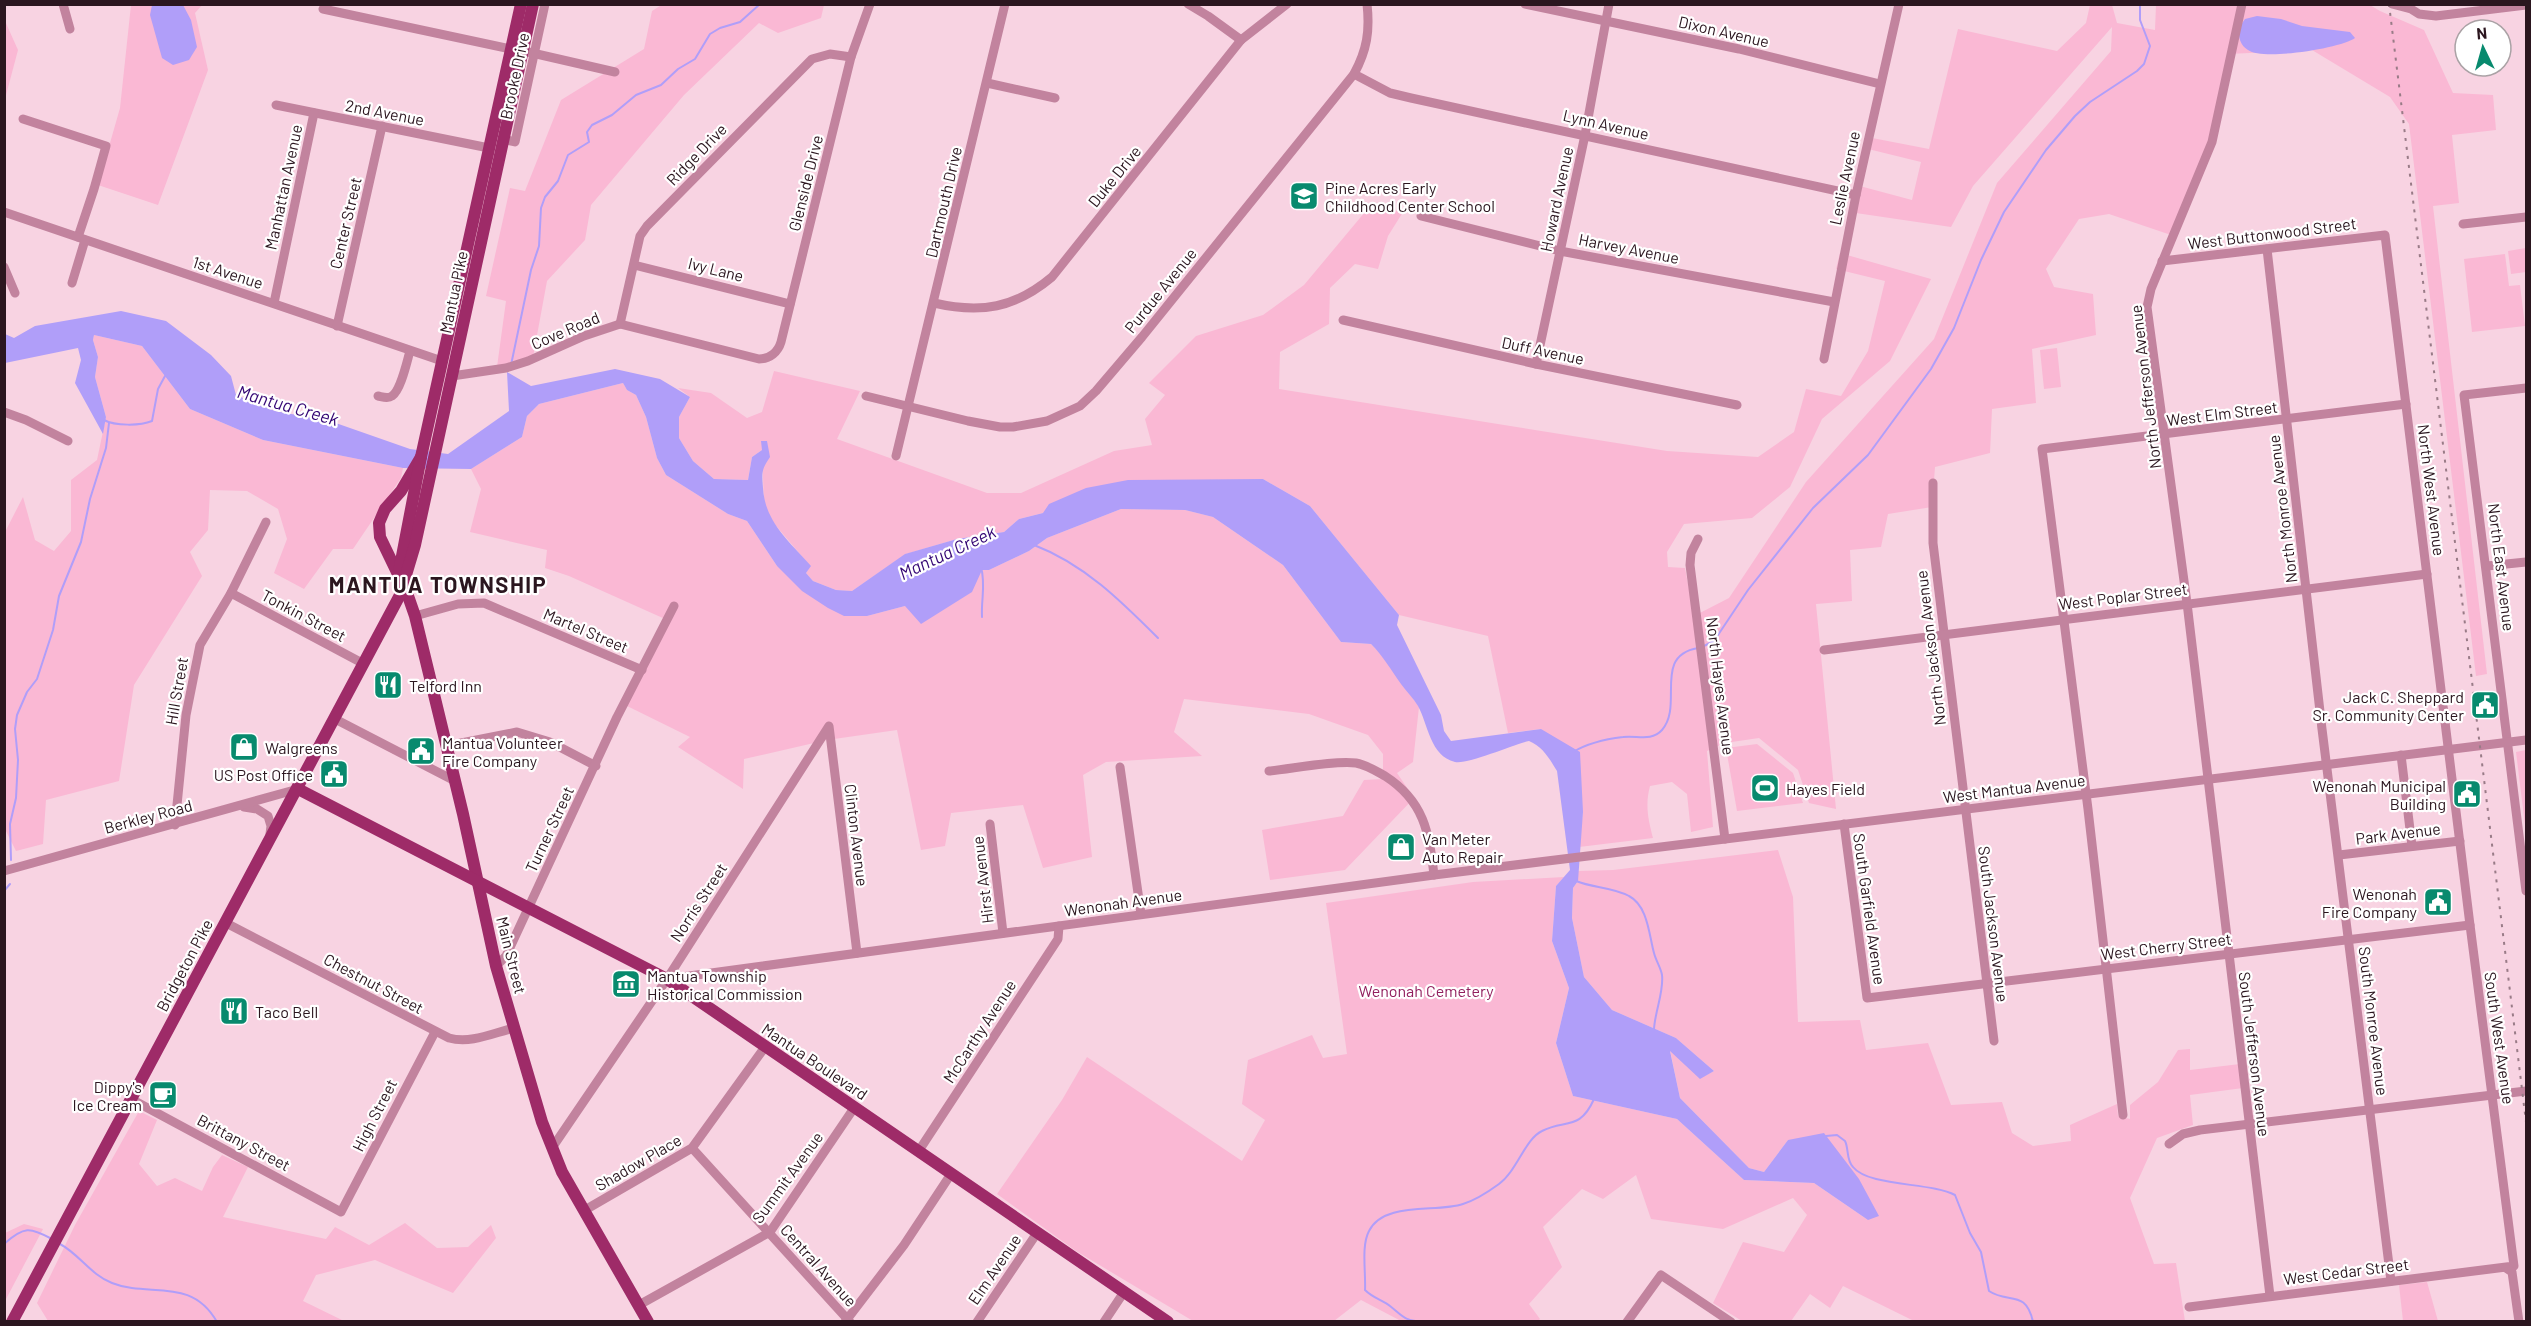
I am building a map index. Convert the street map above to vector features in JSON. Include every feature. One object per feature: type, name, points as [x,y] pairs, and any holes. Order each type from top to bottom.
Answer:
[{"type":"main road","name":"Mantua Pike","points":[[400,581],[409,546],[421,457],[432,436],[442,361],[489,148],[522,51],[521,4]]},
{"type":"main road","name":"Mantua Pike","points":[[380,537],[381,518],[419,477],[452,376],[533,4]]},
{"type":"main road","points":[[380,537],[409,546]]},
{"type":"main road","name":"Main Street","points":[[380,537],[415,616],[496,966],[552,1148],[562,1172],[648,1322]]},
{"type":"main road","name":"Bridgeton Pike","points":[[12,1322],[364,664],[384,625],[400,581]]},
{"type":"main road","name":"Mantua Boulevard","points":[[298,789],[667,979],[918,1152],[948,1179],[1037,1233],[1168,1322]]},
{"type":"main road","points":[[485,914],[493,901],[508,897]]},
{"type":"street","points":[[63,4],[70,29]]},
{"type":"street","name":"Brooke Drive","points":[[522,51],[545,4]]},
{"type":"street","name":"Glenside Drive","points":[[759,358],[768,357],[779,349],[851,57],[870,4]]},
{"type":"street","name":"Dartmouth Drive","points":[[896,456],[1005,4]]},
{"type":"street","points":[[1188,4],[1208,15],[1241,40]]},
{"type":"street","name":"Duke Drive","points":[[934,303],[958,308],[1000,306],[1033,293],[1052,277],[1241,40],[1287,4]]},
{"type":"street","name":"Purdue Avenue","points":[[866,396],[968,421],[1013,427],[1047,421],[1080,406],[1096,391],[1149,328],[1354,74],[1365,54],[1368,41],[1367,4]]},
{"type":"street","name":"Dixon Avenue","points":[[1525,4],[1739,49],[1880,84]]},
{"type":"street","name":"Howard Avenue","points":[[1536,364],[1585,135],[1609,4]]},
{"type":"street","name":"Leslie Avenue","points":[[1824,360],[1856,195],[1899,4]]},
{"type":"street","name":"North Jefferson Avenue","points":[[2206,779],[2187,603],[2147,307],[2162,261],[2212,142],[2242,4]]},
{"type":"street","points":[[2392,4],[2418,9],[2436,16],[2526,5]]},
{"type":"street","points":[[323,9],[615,72]]},
{"type":"street","name":"Ridge Drive","points":[[620,324],[640,236],[647,226],[812,58],[830,54],[851,57]]},
{"type":"street","name":"Lynn Avenue","points":[[1354,74],[1390,93],[1856,195]]},
{"type":"street","points":[[987,83],[1055,98]]},
{"type":"street","name":"2nd Avenue","points":[[276,105],[489,148]]},
{"type":"street","name":"Manhattan Avenue","points":[[274,303],[314,113]]},
{"type":"street","points":[[23,119],[106,146],[81,238],[72,284]]},
{"type":"street","name":"Center Street","points":[[337,326],[382,126]]},
{"type":"street","name":"1st Avenue","points":[[4,212],[442,361]]},
{"type":"street","name":"Harvey Avenue","points":[[1421,216],[1560,251],[1834,302]]},
{"type":"street","points":[[2463,224],[2526,217]]},
{"type":"street","name":"West Buttonwood Street","points":[[2162,261],[2385,235]]},
{"type":"street","name":"North West Avenue","points":[[2385,235],[2449,749]]},
{"type":"street","name":"North Monroe Avenue","points":[[2267,249],[2327,765]]},
{"type":"street","name":"Ivy Lane","points":[[634,265],[790,304]]},
{"type":"street","points":[[4,267],[15,293]]},
{"type":"street","name":"Duff Avenue","points":[[1343,320],[1536,364],[1737,405]]},
{"type":"street","name":"Cove Road","points":[[452,376],[506,368],[620,324],[759,358]]},
{"type":"street","points":[[378,396],[387,398],[394,395],[410,351]]},
{"type":"street","name":"North East Avenue","points":[[2526,388],[2464,395],[2526,891]]},
{"type":"street","name":"West Elm Street","points":[[2064,619],[2042,449],[2406,404]]},
{"type":"street","points":[[4,412],[68,441]]},
{"type":"street","name":"North Jackson Avenue","points":[[1933,483],[1933,543],[1965,809]]},
{"type":"street","name":"Hill Street","points":[[175,825],[186,715],[200,645],[231,592],[266,522]]},
{"type":"street","name":"North Hayes Avenue","points":[[1698,539],[1691,553],[1690,565],[1725,839]]},
{"type":"street","points":[[2487,566],[2526,562]]},
{"type":"street","name":"West Poplar Street","points":[[1824,650],[2427,574]]},
{"type":"street","name":"Tonkin Street","points":[[231,592],[364,664]]},
{"type":"street","name":"Martel Street","points":[[415,616],[458,604],[484,603],[642,670]]},
{"type":"street","name":"Turner Street","points":[[496,966],[506,956],[617,717],[674,606]]},
{"type":"street","points":[[2064,619],[2123,1114]]},
{"type":"street","points":[[335,719],[455,782]]},
{"type":"street","name":"Clinton Avenue","points":[[826,731],[829,726],[857,953]]},
{"type":"street","name":"Norris Street","points":[[552,1148],[667,979],[826,731]]},
{"type":"street","points":[[446,746],[517,732],[549,741],[596,766]]},
{"type":"street","name":"West Mantua Avenue","points":[[1584,857],[2526,740]]},
{"type":"street","name":"South West Avenue","points":[[2449,749],[2469,925],[2514,1266],[2506,1268]]},
{"type":"street","points":[[2401,755],[2412,846]]},
{"type":"street","points":[[1269,771],[1355,763],[1383,775],[1416,803],[1428,838],[1434,875]]},
{"type":"street","name":"South Monroe Avenue","points":[[2327,765],[2391,1281]]},
{"type":"street","points":[[1120,767],[1141,914]]},
{"type":"street","name":"South Jefferson Avenue","points":[[2206,779],[2270,1296]]},
{"type":"street","name":"Berkley Road","points":[[4,870],[175,825],[298,789]]},
{"type":"street","points":[[238,806],[257,808],[268,816],[271,826],[269,842]]},
{"type":"street","name":"South Jackson Avenue","points":[[1965,809],[1994,1041]]},
{"type":"street","name":"Hirst Avenue","points":[[990,824],[1003,933]]},
{"type":"street","name":"South Garfield Avenue","points":[[1844,824],[1867,998]]},
{"type":"street","name":"Park Avenue","points":[[2339,855],[2460,841]]},
{"type":"street","name":"Wenonah Avenue","points":[[667,979],[1434,875],[1584,857]]},
{"type":"street","name":"Chestnut Street","points":[[226,923],[348,984],[435,1032],[462,1041],[514,1028]]},
{"type":"street","name":"West Cherry Street","points":[[1867,998],[2469,925]]},
{"type":"street","name":"McCarthy Avenue","points":[[918,1152],[1058,939],[1059,926]]},
{"type":"street","name":"High Street","points":[[341,1212],[435,1032]]},
{"type":"street","name":"Shadow Place","points":[[585,1210],[693,1148],[765,1047]]},
{"type":"street","points":[[2169,1144],[2176,1137],[2191,1132],[2526,1091]]},
{"type":"street","name":"Brittany Street","points":[[131,1099],[341,1212]]},
{"type":"street","name":"Summit Avenue","points":[[639,1305],[770,1232],[854,1108]]},
{"type":"street","name":"Central Avenue","points":[[693,1148],[848,1321]]},
{"type":"street","points":[[848,1321],[904,1245],[948,1179]]},
{"type":"street","name":"Elm Avenue","points":[[977,1322],[1037,1233]]},
{"type":"street","points":[[2506,1268],[2512,1272],[2519,1322]]},
{"type":"street","name":"West Cedar Street","points":[[2189,1307],[2506,1268]]},
{"type":"street","points":[[1628,1322],[1660,1275],[1731,1322]]},
{"type":"street","points":[[1104,1322],[1124,1292]]},
{"type":"green space","points":[[663,4],[824,5],[821,18],[778,33],[759,23],[684,95],[591,205],[585,240],[547,281],[533,357],[497,367],[506,301],[486,296],[510,188],[525,191],[561,100],[644,49],[652,11]]},
{"type":"green space","points":[[131,5],[202,5],[195,13],[208,70],[158,205],[98,185],[120,108]]},
{"type":"green space","points":[[2090,5],[2112,5],[2117,23],[2155,30],[2156,5],[2370,5],[2424,30],[2453,93],[2493,95],[2496,130],[2452,135],[2459,203],[2433,206],[2487,674],[2476,676],[2409,124],[2390,97],[2312,50],[2228,54],[2208,151],[2171,235],[2109,214],[2079,219],[2046,269],[2054,287],[2093,294],[2096,335],[2032,349],[2036,403],[1992,409],[1990,453],[1935,467],[1932,507],[1888,514],[1881,547],[1850,550],[1852,601],[1816,604],[1836,809],[1809,803],[1798,770],[1759,738],[1725,743],[1707,751],[1713,827],[1691,832],[1687,794],[1672,782],[1650,786],[1648,812],[1653,838],[1579,847],[1583,812],[1541,729],[1508,733],[1488,636],[1399,615],[1310,506],[1263,479],[1043,513],[1019,519],[1004,532],[957,539],[906,554],[852,591],[836,590],[813,581],[806,573],[810,566],[772,521],[764,505],[762,450],[752,457],[748,480],[714,479],[693,461],[679,438],[679,417],[690,397],[678,388],[711,393],[747,418],[762,412],[774,371],[860,391],[837,439],[987,493],[1021,493],[1114,451],[1152,445],[1145,419],[1165,395],[1149,383],[1196,336],[1263,315],[1304,285],[1370,206],[1403,212],[1388,236],[1378,269],[1355,264],[1330,288],[1329,324],[1280,352],[1279,389],[1667,451],[1758,457],[1794,432],[1806,389],[1841,396],[1868,351],[1885,281],[1836,269],[1840,253],[1931,279],[1890,361],[1822,419],[1790,487],[1752,518],[1684,524],[1667,552],[1668,567],[1685,568],[1694,616],[1729,598],[1806,482],[1934,339],[1997,183],[2111,51],[2112,27],[1973,186],[1951,227],[1849,212],[1856,185],[1912,200],[1921,162],[1864,148],[1867,137],[1929,149],[1958,29],[2057,51],[2086,23]]},
{"type":"green space","points":[[4,21],[18,50],[5,99]]},
{"type":"green space","points":[[2526,248],[2526,272],[2511,274],[2508,251]]},
{"type":"green space","points":[[2505,254],[2509,286],[2520,285],[2525,326],[2472,332],[2464,259]]},
{"type":"green space","points":[[94,335],[142,346],[190,409],[263,440],[403,468],[401,478],[353,549],[333,549],[304,589],[274,573],[287,539],[278,509],[247,491],[210,490],[208,530],[190,552],[202,576],[134,685],[119,781],[46,800],[43,844],[16,851],[4,827],[5,532],[23,497],[35,540],[54,551],[71,531],[71,480],[97,460],[106,417],[95,377],[98,357],[93,340]]},
{"type":"green space","points":[[2057,348],[2061,387],[2044,389],[2040,350]]},
{"type":"green space","points":[[623,383],[627,390],[636,395],[646,417],[657,458],[666,475],[728,514],[747,521],[777,566],[867,616],[905,606],[979,575],[982,570],[989,570],[1029,551],[1047,538],[1121,509],[1185,510],[1213,517],[1283,565],[1341,642],[1371,644],[1382,655],[1419,707],[1413,762],[1397,773],[1414,798],[1345,870],[1270,880],[1262,830],[1343,816],[1364,780],[1383,779],[1383,754],[1368,735],[1309,714],[1184,699],[1174,732],[1202,756],[1106,762],[1083,775],[1092,857],[1043,868],[1023,805],[951,813],[945,846],[921,850],[897,730],[827,740],[744,759],[743,789],[678,747],[690,737],[623,704],[665,619],[569,576],[545,568],[547,550],[470,532],[481,489],[471,469],[522,437],[527,416],[539,404]]},
{"type":"green space","name":"Hayes Field","points":[[1757,744],[1793,773],[1803,803],[1737,811],[1726,748]]},
{"type":"green space","points":[[2526,750],[2526,833],[2516,752]]},
{"type":"green space","name":"Wenonah Cemetery","points":[[1778,850],[1793,897],[1798,1022],[1860,1020],[1866,1050],[1928,1043],[1951,1105],[2002,1102],[2012,1133],[2033,1146],[2071,1141],[2070,1125],[2117,1104],[2118,1116],[2130,1119],[2130,1105],[2158,1082],[2178,1050],[2190,1049],[2190,1070],[2240,1064],[2243,1088],[2190,1095],[2193,1125],[2157,1138],[2130,1198],[2154,1264],[2176,1263],[2185,1321],[1914,1321],[1843,1286],[1830,1308],[1810,1294],[1791,1321],[1742,1321],[1713,1303],[1743,1242],[1784,1252],[1807,1215],[1793,1198],[1723,1229],[1651,1219],[1636,1175],[1603,1199],[1582,1189],[1543,1227],[1562,1267],[1529,1304],[1540,1319],[1538,1321],[1401,1321],[1361,1300],[1334,1321],[1193,1321],[1076,1251],[997,1194],[1062,1100],[1087,1057],[1242,1161],[1265,1120],[1242,1104],[1248,1060],[1312,1035],[1323,1058],[1347,1054],[1326,903],[1473,882],[1564,877],[1556,886],[1552,941],[1569,988],[1556,1043],[1573,1096],[1677,1119],[1744,1180],[1814,1183],[1868,1220],[1788,1140],[1764,1172],[1749,1168],[1680,1098],[1670,1050],[1700,1078],[1714,1071],[1676,1038],[1612,1010],[1584,977],[1572,918],[1573,888],[1578,881],[1578,871],[1613,870]]},
{"type":"green space","points":[[139,1111],[157,1120],[139,1164],[157,1186],[175,1178],[202,1191],[213,1167],[222,1155],[248,1167],[223,1217],[326,1239],[335,1227],[369,1245],[405,1223],[437,1248],[468,1247],[491,1225],[496,1238],[453,1293],[375,1260],[316,1275],[303,1301],[344,1321],[48,1321],[37,1303],[75,1225]]},
{"type":"green space","points":[[24,1224],[43,1229],[5,1301],[5,1233]]},
{"type":"green space","points":[[2427,1282],[2438,1321],[2403,1321],[2399,1285]]},
{"type":"water","points":[[152,5],[183,5],[191,20],[197,47],[189,60],[173,65],[162,58],[150,15]]},
{"type":"water","points":[[2257,16],[2281,19],[2302,26],[2350,32],[2355,38],[2335,46],[2302,52],[2256,53],[2243,46],[2238,29],[2245,19]]},
{"type":"water","points":[[121,311],[166,321],[211,355],[231,376],[236,395],[275,411],[330,421],[410,449],[448,454],[509,411],[507,372],[531,386],[615,369],[660,379],[690,397],[679,417],[679,438],[693,461],[714,479],[748,480],[752,457],[762,450],[761,441],[767,441],[770,457],[762,479],[768,511],[787,539],[811,566],[806,573],[813,581],[836,590],[852,591],[905,554],[957,539],[1004,532],[1019,519],[1043,513],[1049,504],[1086,488],[1128,480],[1263,479],[1310,506],[1399,615],[1397,625],[1441,715],[1444,731],[1451,741],[1541,729],[1580,752],[1583,812],[1578,881],[1573,888],[1572,918],[1584,977],[1612,1010],[1676,1038],[1714,1071],[1700,1079],[1670,1051],[1680,1098],[1749,1168],[1764,1172],[1788,1140],[1824,1133],[1859,1179],[1879,1216],[1868,1220],[1814,1183],[1744,1180],[1677,1119],[1573,1096],[1556,1043],[1569,988],[1552,941],[1556,886],[1570,870],[1557,771],[1554,766],[1542,750],[1529,741],[1469,761],[1455,762],[1447,759],[1435,746],[1416,703],[1371,644],[1341,642],[1283,565],[1213,517],[1185,510],[1121,509],[1047,538],[1029,551],[989,570],[982,570],[972,592],[921,624],[905,606],[867,616],[844,616],[802,591],[777,566],[747,521],[728,514],[666,475],[657,458],[646,417],[636,395],[627,390],[623,383],[539,404],[527,416],[522,437],[471,469],[403,468],[263,440],[190,409],[142,346],[94,335],[93,340],[98,357],[95,377],[106,417],[103,434],[75,383],[81,360],[78,348],[5,363],[5,334],[14,338],[35,326]]},
{"type":"waterway","points":[[511,365],[531,270],[539,246],[541,208],[545,197],[558,181],[568,155],[589,142],[587,132],[592,125],[612,115],[636,95],[661,85],[678,69],[695,59],[710,34],[720,28],[740,22],[760,4]]},
{"type":"waterway","points":[[1704,646],[1714,641],[1748,590],[1813,508],[1868,455],[1931,369],[1954,328],[1981,260],[2004,212],[2046,150],[2090,102],[2144,64],[2150,46],[2140,20],[2140,4]]},
{"type":"waterway","points":[[104,420],[128,425],[152,421],[158,389],[165,376]]},
{"type":"waterway","points":[[11,860],[10,824],[16,798],[18,760],[15,729],[17,715],[27,692],[37,679],[53,630],[59,596],[81,542],[90,499],[106,448],[109,423]]},
{"type":"waterway","points":[[1034,545],[1069,562],[1085,573],[1116,597],[1158,638]]},
{"type":"waterway","points":[[981,567],[982,617]]},
{"type":"waterway","points":[[1573,752],[1604,740],[1649,737],[1658,734],[1668,720],[1672,671],[1676,661],[1684,653],[1698,648]]},
{"type":"waterway","points":[[1576,881],[1623,893],[1635,901],[1644,914],[1662,975],[1662,988],[1654,1029]]},
{"type":"waterway","points":[[4,891],[10,884]]},
{"type":"waterway","points":[[1424,1322],[1405,1318],[1365,1290],[1364,1252],[1369,1231],[1386,1215],[1411,1210],[1452,1207],[1482,1195],[1505,1178],[1536,1135],[1550,1127],[1577,1120],[1589,1109],[1594,1099]]},
{"type":"waterway","name":"Mantua Creek","points":[[1826,1136],[1837,1135],[1845,1141],[1848,1158],[1853,1167],[1861,1173],[1872,1178],[1931,1188],[1955,1195],[1970,1233],[1981,1252],[1989,1291],[2021,1301],[2026,1305],[2033,1322]]},
{"type":"waterway","points":[[4,1244],[27,1230],[38,1232],[52,1239]]},
{"type":"waterway","points":[[60,1244],[91,1270],[112,1283],[126,1287],[182,1293],[207,1308],[217,1322]]},
{"type":"railway","points":[[2389,4],[2526,1122]]},
{"type":"place","name":"Pine Acres Early Childhood Center School","points":[[1304,196]]},
{"type":"place","name":"Telford Inn","points":[[388,685]]},
{"type":"place","name":"Jack C. Sheppard Sr. Community Center","points":[[2485,705]]},
{"type":"place","name":"Walgreens","points":[[244,747]]},
{"type":"place","name":"Mantua Volunteer Fire Company","points":[[421,751]]},
{"type":"place","name":"US Post Office","points":[[334,774]]},
{"type":"place","name":"Hayes Field","points":[[1765,788]]},
{"type":"place","name":"Wenonah Municipal Building","points":[[2467,794]]},
{"type":"place","name":"Van Meter Auto Repair","points":[[1401,847]]},
{"type":"place","name":"Wenonah Fire Company","points":[[2438,902]]},
{"type":"place","name":"Mantua Township Historical Commission","points":[[626,984]]},
{"type":"place","name":"Taco Bell","points":[[234,1011]]},
{"type":"place","name":"Dippy's Ice Cream","points":[[163,1095]]},
{"type":"district","name":"MANTUA TOWNSHIP","points":[[438,584]]}]
